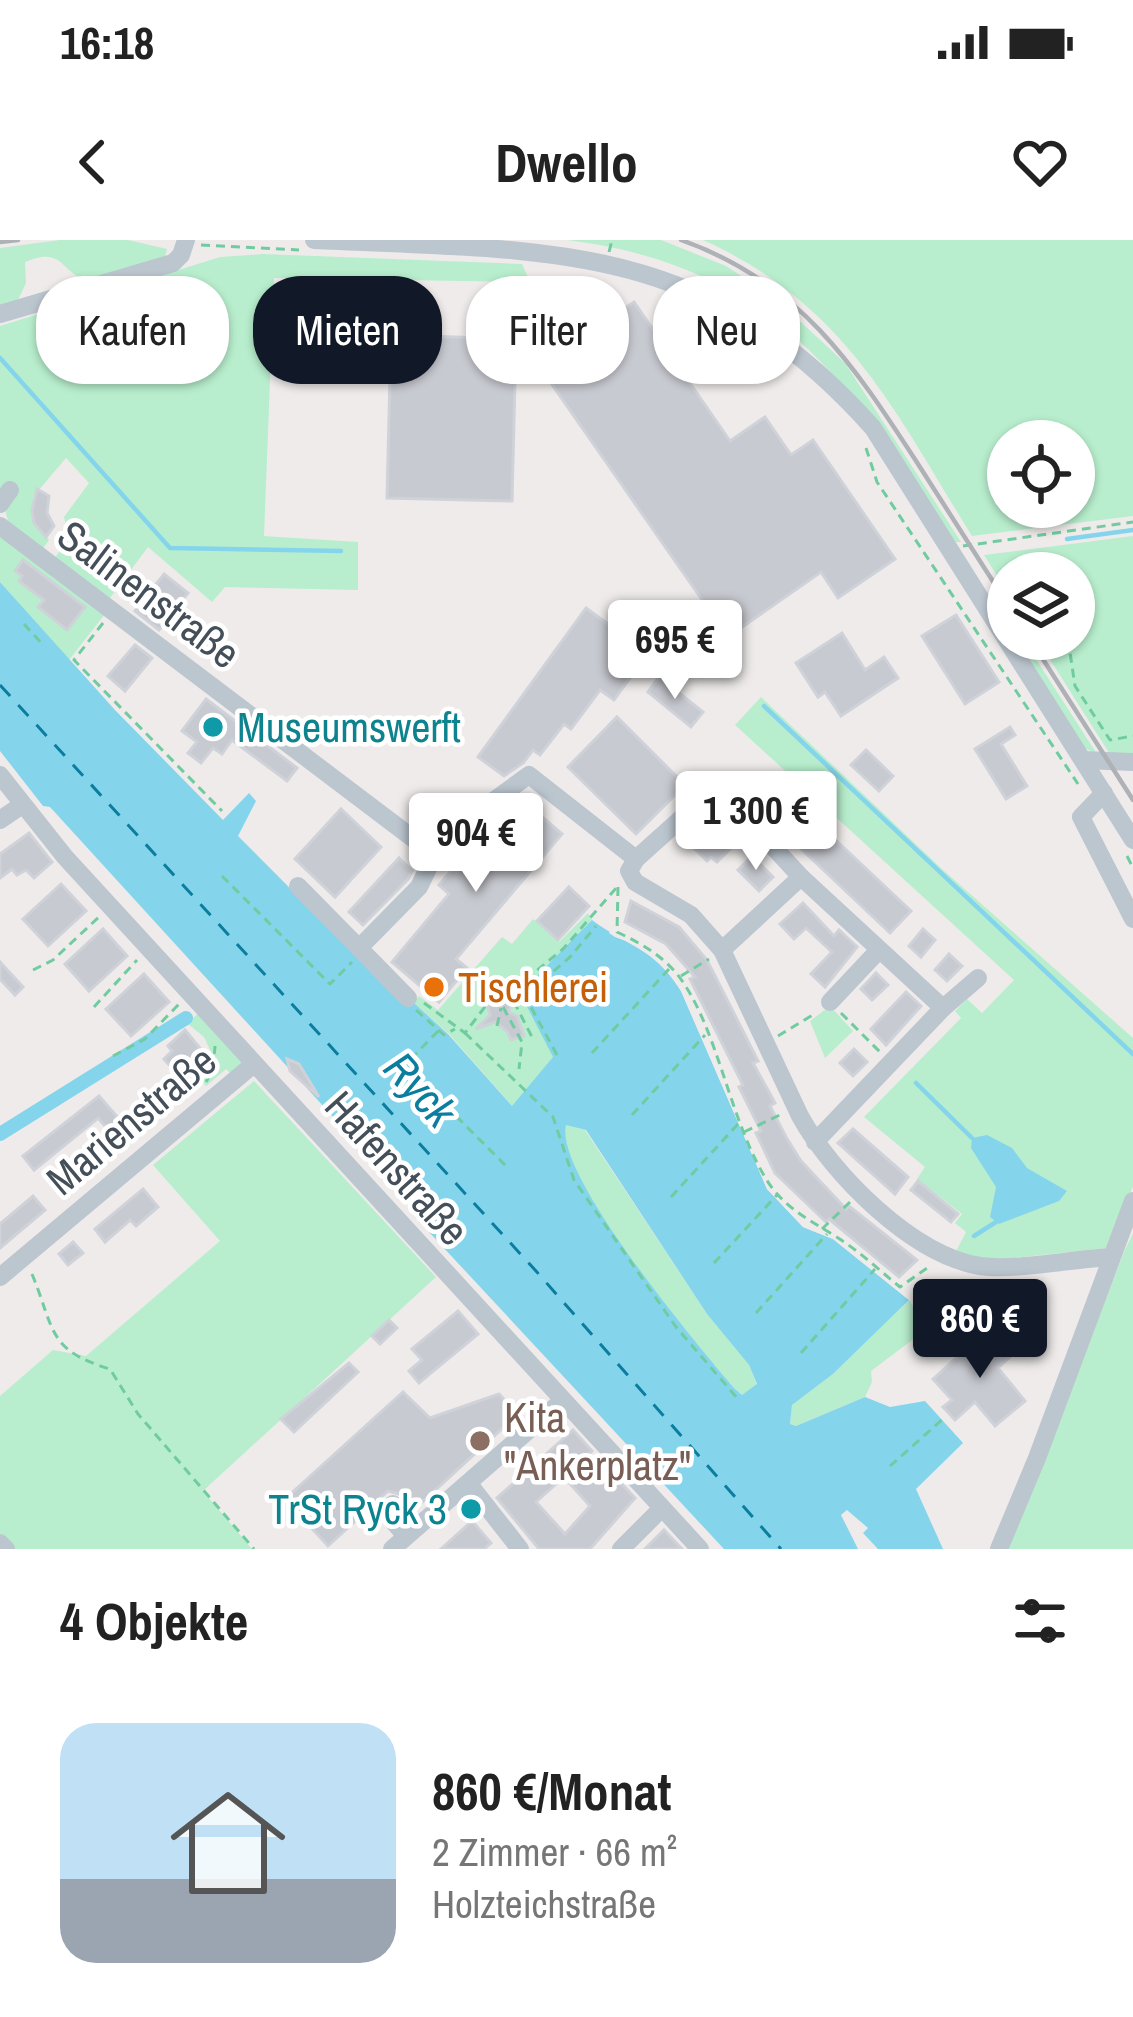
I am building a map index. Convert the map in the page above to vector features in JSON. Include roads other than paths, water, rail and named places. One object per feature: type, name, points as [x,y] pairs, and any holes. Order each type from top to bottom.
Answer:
[{"type":"street","points":[[0,314],[173,263],[186,242]]},
{"type":"street","points":[[312,245],[610,247],[705,286],[777,329],[823,369],[872,428],[1083,760],[1099,798],[1127,842]]},
{"type":"street","name":"Salinenstraße","points":[[0,526],[427,849]]},
{"type":"street","points":[[1083,760],[1133,762]]},
{"type":"street","name":"Hafenstraße","points":[[0,775],[111,908],[700,1549]]},
{"type":"street","points":[[358,952],[419,887],[433,858],[427,849],[529,775],[625,855],[635,882],[691,915],[722,950],[814,1142],[860,1192],[939,1255],[985,1267],[1110,1257]]},
{"type":"street","points":[[625,855],[704,798],[717,794],[728,799],[801,877],[943,1008]]},
{"type":"street","points":[[1099,798],[1082,818],[1133,919]]},
{"type":"street","points":[[0,820],[22,805]]},
{"type":"street","points":[[722,950],[801,877]]},
{"type":"street","points":[[298,886],[409,1002]]},
{"type":"street","points":[[830,1002],[878,951]]},
{"type":"street","points":[[814,1142],[978,978]]},
{"type":"street","name":"Marienstraße","points":[[0,1277],[254,1064]]},
{"type":"street","points":[[999,1549],[1133,1201]]},
{"type":"street","points":[[393,1504],[385,1511],[399,1543],[562,1401]]},
{"type":"street","points":[[469,1484],[520,1549]]},
{"type":"street","points":[[621,1549],[661,1509]]},
{"type":"water","name":"Ryck","points":[[0,582],[223,820],[249,793],[256,801],[238,836],[408,1007],[413,1002],[448,1034],[512,1106],[553,1057],[520,993],[592,920],[651,957],[681,991],[767,1189],[803,1227],[833,1239],[909,1300],[833,1374],[792,1405],[790,1424],[796,1426],[865,1397],[890,1407],[925,1401],[963,1443],[916,1489],[943,1549],[878,1549],[863,1533],[868,1528],[847,1510],[841,1515],[858,1549],[724,1549],[415,1217],[419,1211],[50,807],[43,806],[0,751]],"holes":[[[566,1125],[586,1130],[707,1314],[749,1365],[757,1384],[742,1395],[662,1299],[604,1219],[568,1149]]]},
{"type":"water","points":[[987,1135],[1012,1148],[1027,1168],[1067,1191],[1059,1201],[999,1224],[990,1217],[996,1187],[971,1148],[972,1138]]},
{"type":"waterway","points":[[0,358],[170,548],[341,551]]},
{"type":"waterway","points":[[1067,539],[1133,530]]},
{"type":"waterway","points":[[764,706],[1133,1054]]},
{"type":"waterway","points":[[0,1134],[186,1018]]},
{"type":"waterway","points":[[916,1083],[972,1138]]},
{"type":"waterway","points":[[974,1236],[996,1222]]},
{"type":"railway","points":[[0,242],[18,240]]},
{"type":"railway","points":[[681,240],[759,279],[820,330],[894,427],[987,572]]},
{"type":"railway","points":[[1043,660],[1133,800]]},
{"type":"place","name":"Museumswerft","points":[[213,727]]},
{"type":"place","name":"Tischlerei","points":[[434,987]]},
{"type":"place","name":"Kita \"Ankerplatz\"","points":[[480,1441]]},
{"type":"place","name":"TrSt Ryck 3","points":[[471,1509]]}]
